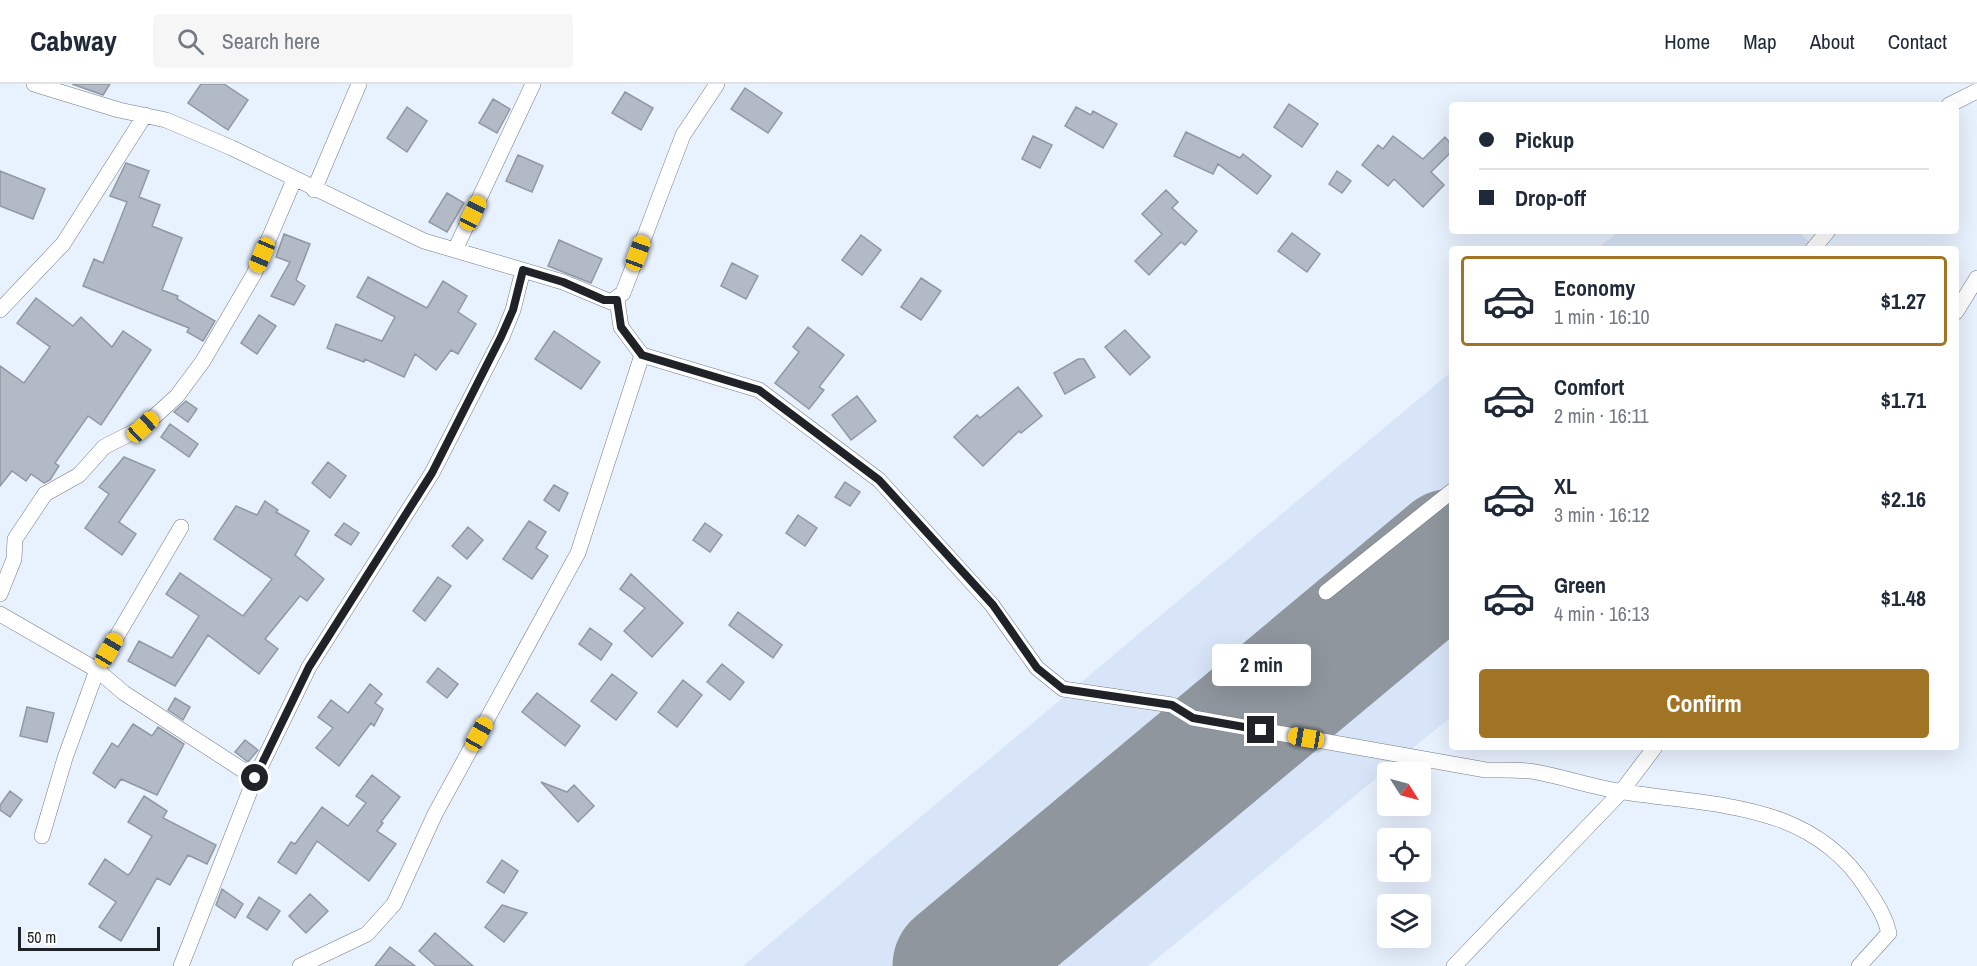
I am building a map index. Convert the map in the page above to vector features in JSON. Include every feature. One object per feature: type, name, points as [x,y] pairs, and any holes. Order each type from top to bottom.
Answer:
[{"type":"street","points":[[34,84],[145,115],[196,132],[393,228],[455,250],[563,282],[604,300],[617,300]]},
{"type":"street","points":[[314,190],[359,84]]},
{"type":"street","points":[[455,250],[533,84]]},
{"type":"street","points":[[717,84],[683,135],[623,293],[617,300],[621,327],[642,355],[759,390],[879,480],[993,605],[1037,668],[1063,689],[1172,705],[1193,718],[1486,770],[1533,771],[1621,792],[1742,808],[1785,820],[1828,843],[1859,876],[1888,926],[1889,933],[1859,966]]},
{"type":"street","points":[[1955,102],[1977,92]]},
{"type":"street","points":[[0,309],[63,243],[145,115]]},
{"type":"street","points":[[0,594],[14,559],[15,539],[45,494],[79,475],[104,447],[143,427],[177,396],[203,361],[254,274],[294,180]]},
{"type":"street","points":[[1816,246],[1826,234]]},
{"type":"street","points":[[181,966],[255,778],[309,667],[432,473],[501,337],[513,310],[523,270]]},
{"type":"street","points":[[1959,307],[1977,278]]},
{"type":"street","points":[[300,966],[367,934],[394,904],[435,814],[578,553],[642,355]]},
{"type":"street","points":[[1326,592],[1449,493]]},
{"type":"street","points":[[42,836],[64,758],[97,670],[181,527]]},
{"type":"street","points":[[0,614],[97,670],[124,693],[255,778]]},
{"type":"street","points":[[1454,966],[1621,792],[1653,750]]},
{"type":"shaded area","points":[[1615,234],[1800,234],[1814,246],[1601,246]]},
{"type":"shaded area","points":[[1449,374],[1449,718],[1396,762],[1377,762],[1377,778],[1148,966],[743,966]]},
{"type":"building","points":[[72,84],[110,84],[103,95]]},
{"type":"building","points":[[201,84],[224,84],[248,100],[228,130],[188,103]]},
{"type":"building","points":[[745,88],[782,113],[768,133],[731,109]]},
{"type":"building","points":[[625,92],[653,108],[641,130],[612,113]]},
{"type":"building","points":[[493,99],[510,109],[497,133],[479,123]]},
{"type":"building","points":[[1289,104],[1318,124],[1302,147],[1274,127]]},
{"type":"building","points":[[407,107],[427,121],[407,152],[387,138]]},
{"type":"building","points":[[1076,107],[1091,115],[1093,111],[1117,124],[1103,148],[1065,126]]},
{"type":"building","points":[[1186,132],[1240,158],[1243,154],[1271,176],[1257,194],[1218,164],[1213,174],[1174,156]]},
{"type":"building","points":[[1033,136],[1052,145],[1040,168],[1022,159]]},
{"type":"building","points":[[1393,136],[1423,159],[1445,137],[1449,142],[1449,154],[1431,172],[1444,185],[1423,207],[1394,179],[1388,186],[1362,165],[1378,145],[1383,149]]},
{"type":"building","points":[[518,155],[543,166],[532,192],[506,181]]},
{"type":"building","points":[[126,163],[149,171],[139,197],[160,205],[152,226],[182,238],[162,290],[178,296],[177,299],[215,321],[203,341],[187,332],[189,328],[83,286],[94,259],[103,263],[127,202],[110,196]]},
{"type":"building","points":[[0,171],[45,189],[33,219],[0,206]]},
{"type":"building","points":[[1337,171],[1351,181],[1342,193],[1329,184]]},
{"type":"building","points":[[1166,190],[1178,202],[1172,208],[1197,231],[1185,245],[1181,242],[1149,275],[1135,261],[1162,234],[1142,214]]},
{"type":"building","points":[[447,193],[464,203],[447,232],[429,222]]},
{"type":"building","points":[[1292,233],[1320,254],[1307,272],[1278,251]]},
{"type":"building","points":[[284,234],[310,244],[296,280],[305,286],[294,305],[271,296],[290,262],[276,257]]},
{"type":"building","points":[[861,235],[881,250],[862,275],[842,260]]},
{"type":"building","points":[[559,240],[602,259],[591,283],[548,266]]},
{"type":"building","points":[[732,263],[758,276],[746,299],[721,286]]},
{"type":"building","points":[[368,277],[427,308],[443,281],[467,296],[458,312],[476,324],[458,354],[451,350],[436,370],[415,354],[404,377],[365,359],[364,362],[327,348],[336,324],[382,341],[395,317],[357,297]]},
{"type":"building","points":[[921,278],[941,291],[921,320],[901,307]]},
{"type":"building","points":[[36,298],[73,326],[81,317],[112,347],[123,331],[151,350],[101,425],[88,416],[55,463],[59,466],[50,480],[44,483],[31,474],[26,481],[12,471],[0,486],[0,366],[24,383],[50,347],[17,323]]},
{"type":"building","points":[[259,315],[276,326],[257,354],[241,343]]},
{"type":"building","points":[[808,327],[844,355],[819,387],[824,390],[809,409],[775,383],[799,352],[793,347]]},
{"type":"building","points":[[1125,330],[1150,357],[1130,375],[1105,347]]},
{"type":"building","points":[[554,331],[600,362],[581,389],[535,359]]},
{"type":"building","points":[[1078,359],[1084,359],[1095,377],[1065,394],[1054,373]]},
{"type":"building","points":[[1018,387],[1042,416],[1021,433],[1019,431],[983,466],[954,437],[977,415],[980,418]]},
{"type":"building","points":[[857,396],[876,421],[851,440],[832,415]]},
{"type":"building","points":[[186,401],[197,409],[188,422],[174,412]]},
{"type":"building","points":[[170,424],[198,444],[189,457],[161,437]]},
{"type":"building","points":[[124,457],[155,470],[119,522],[136,534],[122,555],[85,528],[109,494],[99,487]]},
{"type":"building","points":[[328,462],[346,476],[330,498],[312,483]]},
{"type":"building","points":[[845,482],[860,492],[850,506],[835,497]]},
{"type":"building","points":[[554,485],[568,493],[559,511],[544,500]]},
{"type":"building","points":[[265,501],[278,510],[276,512],[309,531],[295,555],[324,579],[307,601],[300,596],[265,639],[278,649],[259,674],[208,635],[175,686],[128,661],[139,641],[172,658],[199,616],[166,594],[180,573],[243,616],[272,579],[214,539],[236,506],[257,515]]},
{"type":"building","points":[[798,515],[817,528],[805,546],[786,533]]},
{"type":"building","points":[[529,521],[546,532],[536,548],[548,556],[532,579],[503,559]]},
{"type":"building","points":[[344,523],[359,533],[351,545],[335,535]]},
{"type":"building","points":[[705,523],[722,535],[710,552],[693,540]]},
{"type":"building","points":[[468,527],[483,540],[467,559],[452,546]]},
{"type":"building","points":[[631,574],[683,623],[652,657],[624,631],[645,608],[620,589]]},
{"type":"building","points":[[438,577],[451,586],[425,621],[413,611]]},
{"type":"building","points":[[738,612],[782,645],[773,658],[729,625]]},
{"type":"building","points":[[590,628],[612,644],[601,660],[579,644]]},
{"type":"building","points":[[722,664],[744,682],[730,700],[707,682]]},
{"type":"building","points":[[438,668],[458,684],[447,698],[427,682]]},
{"type":"building","points":[[612,674],[637,693],[616,720],[591,701]]},
{"type":"building","points":[[683,680],[702,695],[677,727],[658,712]]},
{"type":"building","points":[[370,684],[382,694],[375,703],[383,709],[374,726],[371,723],[339,766],[316,748],[333,728],[318,717],[331,700],[348,713]]},
{"type":"building","points":[[537,693],[580,726],[565,746],[522,712]]},
{"type":"building","points":[[175,698],[190,707],[183,720],[168,710]]},
{"type":"building","points":[[27,707],[54,713],[47,742],[20,736]]},
{"type":"building","points":[[133,724],[152,736],[158,727],[184,744],[157,795],[121,779],[115,788],[93,773],[112,743],[118,747]]},
{"type":"building","points":[[245,740],[258,750],[248,762],[235,752]]},
{"type":"building","points":[[372,775],[400,797],[377,831],[396,844],[369,881],[317,841],[296,874],[278,862],[291,842],[295,844],[322,807],[348,826],[366,803],[356,796]]},
{"type":"building","points":[[541,782],[567,792],[574,785],[594,806],[578,822]]},
{"type":"building","points":[[10,791],[22,800],[10,817],[0,810],[0,805]]},
{"type":"building","points":[[144,796],[167,811],[163,818],[216,845],[207,864],[188,855],[170,885],[157,878],[121,941],[99,927],[116,902],[89,884],[105,859],[128,875],[131,872],[152,836],[128,822]]},
{"type":"building","points":[[502,860],[518,871],[504,893],[487,882]]},
{"type":"building","points":[[222,889],[243,904],[235,918],[216,905]]},
{"type":"building","points":[[310,894],[328,911],[306,933],[289,916]]},
{"type":"building","points":[[259,897],[280,911],[267,930],[247,917]]},
{"type":"building","points":[[502,905],[527,913],[504,942],[485,927]]},
{"type":"building","points":[[435,933],[473,966],[436,966],[419,951]]},
{"type":"building","points":[[390,947],[415,966],[375,966]]},
{"type":"runway","points":[[957,966],[1449,556]]},
{"type":"route","points":[[255,778],[309,667],[368,570],[432,473],[467,400],[501,337],[513,310],[523,270],[563,282],[604,300],[611,302],[617,300],[621,327],[642,355],[759,390],[879,480],[993,605],[1037,668],[1063,689],[1172,705],[1193,718],[1261,730]]}]
